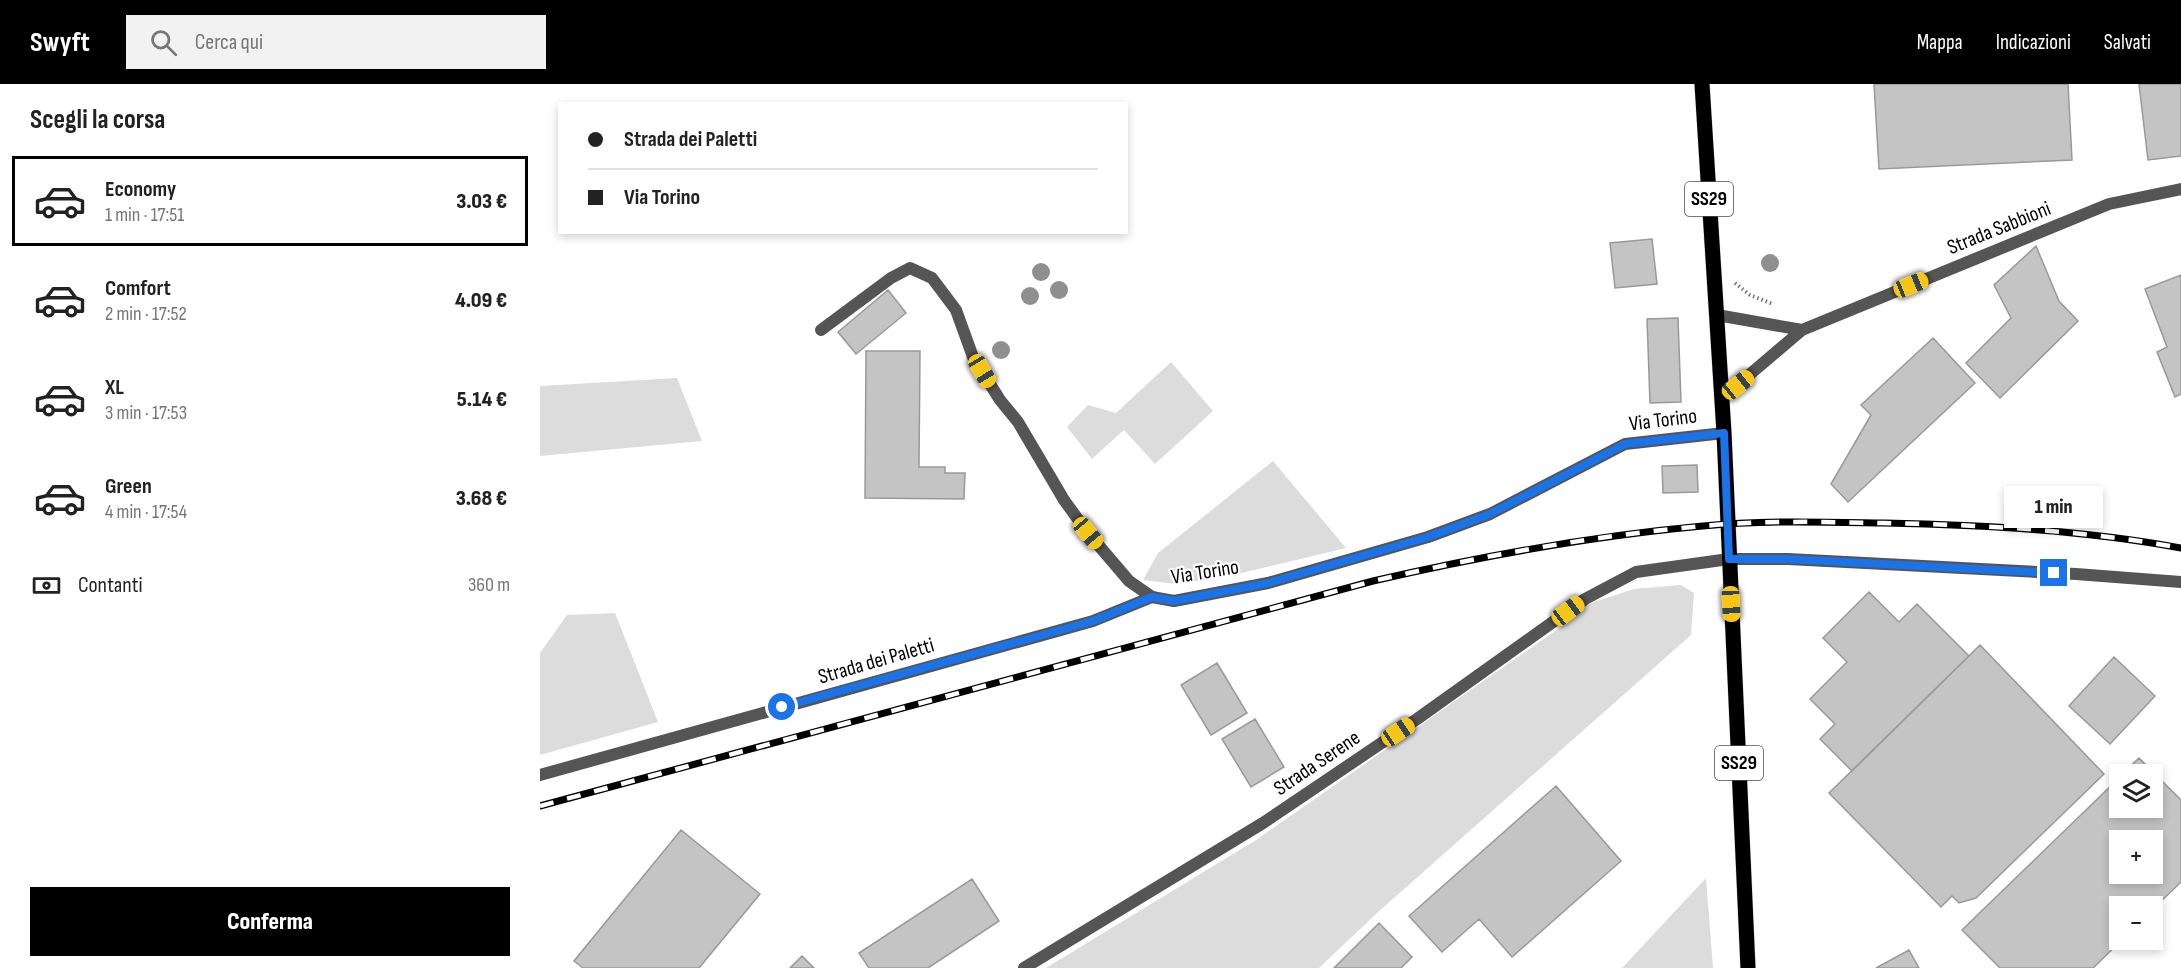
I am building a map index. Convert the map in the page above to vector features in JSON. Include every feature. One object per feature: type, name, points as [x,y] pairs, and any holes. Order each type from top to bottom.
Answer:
[{"type":"main road","name":"Via Torino","points":[[1702,84],[1724,433],[1748,968]]},
{"type":"street","name":"Strada Sabbioni","points":[[1722,398],[1802,330],[2109,204],[2181,189]]},
{"type":"street","name":"Via Torino","points":[[821,330],[891,278],[910,268],[932,278],[956,310],[974,357],[1000,400],[1018,422],[1064,500],[1088,533],[1129,581],[1152,597],[1174,601],[1268,583],[1428,537],[1490,514],[1625,444],[1724,433]]},
{"type":"street","points":[[1717,315],[1802,330]]},
{"type":"street","points":[[1729,559],[1788,559],[2076,574],[2181,582]]},
{"type":"street","name":"Strada Serene","points":[[1024,968],[1263,823],[1417,719],[1585,599],[1636,572],[1729,559]]},
{"type":"street","name":"Strada dei Paletti","points":[[540,775],[1093,621],[1152,597]]},
{"type":"path","points":[[1730,278],[1750,295],[1780,306]]},
{"type":"shaded area","points":[[1171,362],[1213,411],[1155,464],[1124,430],[1092,459],[1067,427],[1088,405],[1116,413]]},
{"type":"shaded area","points":[[677,378],[702,441],[540,456],[540,386]]},
{"type":"shaded area","points":[[1273,461],[1346,548],[1229,576],[1176,584],[1143,580],[1158,553]]},
{"type":"shaded area","points":[[1681,585],[1694,593],[1691,635],[1377,913],[1319,968],[1046,968],[1256,840],[1555,631],[1588,604],[1634,589]]},
{"type":"shaded area","points":[[615,613],[658,722],[540,755],[540,653],[567,615]]},
{"type":"shaded area","points":[[1706,878],[1713,968],[1622,968]]},
{"type":"building","points":[[1874,84],[2068,84],[2072,160],[1879,169]]},
{"type":"building","points":[[2139,84],[2181,84],[2181,156],[2148,160]]},
{"type":"building","points":[[1652,239],[1657,284],[1615,288],[1610,243]]},
{"type":"building","points":[[2036,246],[2059,301],[2078,321],[2000,398],[1966,363],[2011,318],[1994,285]]},
{"type":"building","points":[[2181,275],[2181,394],[2175,397],[2157,352],[2167,347],[2145,289]]},
{"type":"building","points":[[888,290],[906,313],[856,354],[838,332]]},
{"type":"building","points":[[1678,318],[1681,402],[1650,403],[1647,319]]},
{"type":"building","points":[[1933,338],[1975,383],[1848,502],[1831,484],[1871,415],[1861,405]]},
{"type":"building","points":[[866,351],[920,351],[919,467],[945,467],[945,473],[965,473],[964,499],[865,498]]},
{"type":"building","points":[[1697,465],[1698,492],[1663,493],[1662,466]]},
{"type":"building","points":[[1869,592],[1899,622],[1917,604],[1969,656],[1852,771],[1820,739],[1835,724],[1810,699],[1847,662],[1823,638]]},
{"type":"building","points":[[1980,645],[2104,774],[1976,898],[1959,903],[1952,896],[1941,907],[1829,793]]},
{"type":"building","points":[[2114,657],[2155,696],[2110,744],[2069,706]]},
{"type":"building","points":[[1217,663],[1247,713],[1211,735],[1181,685]]},
{"type":"building","points":[[1255,719],[1284,767],[1251,787],[1222,739]]},
{"type":"building","points":[[2139,758],[2145,764],[2133,764]]},
{"type":"building","points":[[2163,782],[2181,800],[2181,882],[2163,899],[2163,896],[2109,896],[2109,950],[2112,950],[2093,968],[2000,968],[1962,930],[2109,788],[2109,818],[2163,818]]},
{"type":"building","points":[[1556,786],[1621,861],[1512,957],[1479,919],[1442,952],[1409,916]]},
{"type":"building","points":[[681,830],[760,894],[699,968],[583,968],[574,961]]},
{"type":"building","points":[[972,879],[999,921],[928,968],[869,968],[859,953]]},
{"type":"building","points":[[1379,923],[1412,957],[1401,968],[1334,968]]},
{"type":"building","points":[[1909,950],[1919,968],[1876,968]]},
{"type":"building","points":[[802,956],[814,968],[790,968]]},
{"type":"railway","points":[[540,806],[1373,581],[1455,563],[1578,541],[1726,524],[1816,522],[1996,527],[2107,537],[2181,548]]},
{"type":"route","points":[[782,707],[1093,621],[1152,597],[1174,601],[1268,583],[1428,537],[1490,514],[1625,444],[1724,433],[1729,559],[1788,559],[2054,573]]}]
